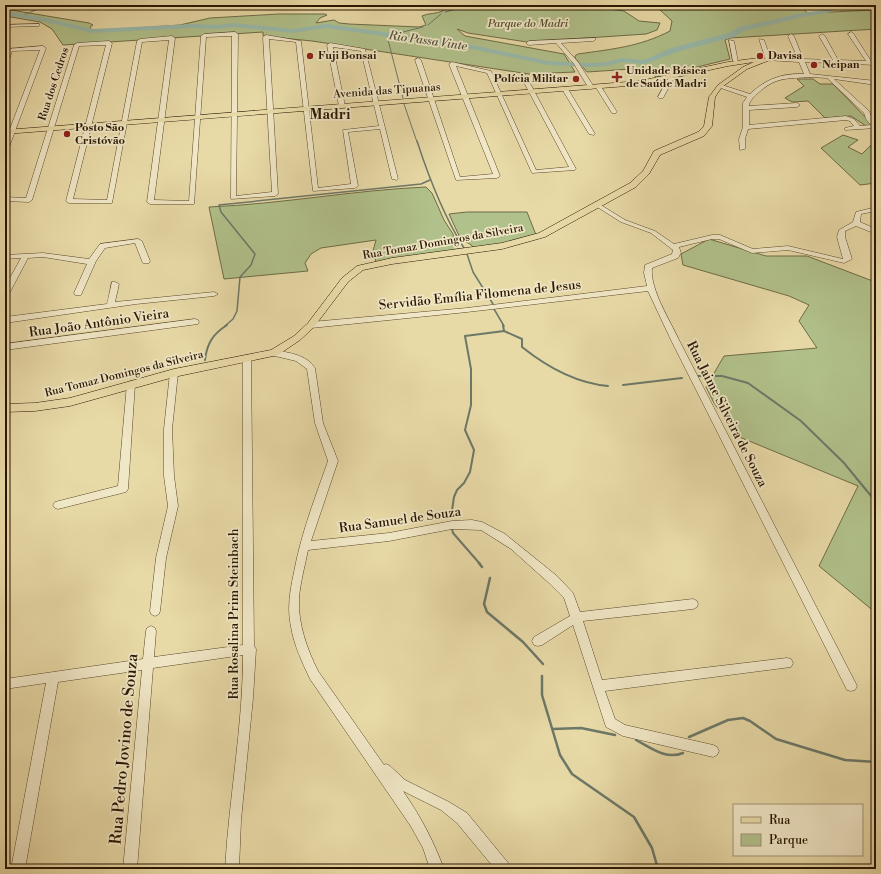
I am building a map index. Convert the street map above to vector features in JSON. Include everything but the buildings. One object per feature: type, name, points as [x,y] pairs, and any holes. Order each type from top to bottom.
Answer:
[{"type":"main road","name":"Avenida das Tipuanas","points":[[8,132],[595,87],[671,78],[736,61],[768,59]]},
{"type":"main road","name":"Rua Tomaz Domingos da Silveira","points":[[5,408],[35,407],[70,402],[174,372],[274,353],[297,338],[311,325],[345,280],[360,268],[392,261],[515,244],[554,229],[640,180],[657,153],[701,134],[708,126],[710,101],[720,86],[745,68],[768,59]]},
{"type":"street","points":[[5,26],[37,25]]},
{"type":"street","points":[[88,126],[69,201],[110,202],[140,41],[172,38],[150,202],[192,203],[204,36],[235,34],[233,198],[275,194],[266,37],[298,41],[315,190],[355,186],[345,131],[382,127]]},
{"type":"street","points":[[851,34],[870,63]]},
{"type":"street","points":[[791,36],[808,76]]},
{"type":"street","points":[[822,36],[836,62]]},
{"type":"street","points":[[564,50],[529,43],[592,39]]},
{"type":"street","points":[[761,40],[768,59]]},
{"type":"street","points":[[557,41],[614,112]]},
{"type":"street","points":[[731,41],[736,61]]},
{"type":"street","name":"Rua dos Cedros","points":[[5,199],[29,200],[50,128],[77,45],[109,43],[88,126]]},
{"type":"street","points":[[342,106],[330,44],[362,50],[377,103],[395,179]]},
{"type":"street","points":[[5,62],[10,50],[43,48],[8,132],[5,150]]},
{"type":"street","name":"Rua Tomaz Domingos da Silveira","points":[[768,59],[876,63]]},
{"type":"street","points":[[418,60],[458,179],[497,176],[452,64],[488,70],[534,172],[573,169],[523,75]]},
{"type":"street","points":[[742,149],[742,139],[746,127],[746,103],[770,82],[778,78],[808,76],[829,77],[876,83]]},
{"type":"street","points":[[829,77],[867,112],[876,126],[847,129]]},
{"type":"street","points":[[661,97],[671,78]]},
{"type":"street","points":[[720,86],[752,97]]},
{"type":"street","points":[[565,89],[592,134]]},
{"type":"street","points":[[746,108],[797,104]]},
{"type":"street","points":[[869,116],[876,116]]},
{"type":"street","points":[[746,127],[846,118],[852,120],[859,128]]},
{"type":"street","points":[[596,204],[617,218],[653,232],[674,246],[712,237],[720,237],[752,251],[788,248],[833,260],[844,261],[848,259],[841,237],[842,230],[856,223]]},
{"type":"street","points":[[856,223],[858,213],[876,209]]},
{"type":"street","points":[[856,223],[876,232]]},
{"type":"street","points":[[78,293],[92,262],[100,248],[103,246],[135,241],[140,243],[146,261]]},
{"type":"street","name":"Rua Jaime Silveira de Souza","points":[[674,246],[677,253],[675,256],[648,267],[647,275],[651,288],[675,340],[851,686]]},
{"type":"street","points":[[5,294],[26,255]]},
{"type":"street","points":[[5,257],[43,255],[92,262]]},
{"type":"street","points":[[110,306],[115,284]]},
{"type":"street","name":"Servidão Emília Filomena de Jesus","points":[[311,325],[467,310],[651,288]]},
{"type":"street","points":[[5,320],[214,294]]},
{"type":"street","name":"Rua João Antônio Vieira","points":[[5,347],[195,322]]},
{"type":"street","points":[[274,353],[299,359],[311,368],[319,423],[333,457],[332,469],[314,513],[304,546],[294,599],[296,627],[301,645],[317,679],[415,820],[428,845],[437,869]]},
{"type":"street","name":"Rua Rosalina Prim Steinbach","points":[[232,869],[233,826],[247,709],[250,649],[247,359]]},
{"type":"street","points":[[155,611],[162,553],[173,506],[169,476],[168,429],[174,372]]},
{"type":"street","points":[[58,505],[123,489],[131,384]]},
{"type":"street","name":"Rua Samuel de Souza","points":[[304,546],[389,536],[460,525],[483,526],[499,535],[555,580],[569,596],[577,617],[607,718],[610,723],[623,730],[713,751]]},
{"type":"street","points":[[538,641],[577,617],[693,604]]},
{"type":"street","name":"Rua Pedro Jovino de Souza","points":[[130,869],[151,631]]},
{"type":"street","points":[[5,684],[250,649]]},
{"type":"street","points":[[598,686],[787,663]]},
{"type":"street","points":[[18,869],[53,677]]},
{"type":"street","points":[[379,767],[385,769],[401,784],[445,806],[462,818],[504,869]]},
{"type":"green space","name":"Parque do Madri","points":[[439,5],[605,5],[609,9],[624,11],[639,21],[660,23],[657,30],[646,34],[527,42],[468,33],[457,29],[465,36],[564,54],[575,72],[529,74],[312,41],[263,36],[263,32],[63,45],[52,29],[40,22],[5,16],[5,9],[89,23],[93,25],[90,27],[92,31],[180,25],[210,18],[279,14],[327,15],[320,18],[316,23],[334,20],[339,23],[349,24],[419,27],[426,25],[422,16],[443,11]]},
{"type":"green space","points":[[696,5],[798,5],[808,13],[876,10],[876,29],[730,38],[725,40],[730,59],[656,77],[646,68],[587,72],[575,58],[578,54],[625,47],[659,36],[670,31],[672,21],[659,9]]},
{"type":"green space","points":[[797,79],[813,79],[820,84],[833,84],[873,125],[866,126],[851,116],[825,118],[808,101],[792,102],[785,98],[804,86]]},
{"type":"green space","points":[[843,135],[858,140],[848,147],[862,154],[870,146],[876,147],[876,183],[860,185],[821,148]]},
{"type":"green space","points":[[426,187],[432,193],[444,220],[453,234],[455,246],[461,250],[376,262],[373,251],[376,240],[321,248],[311,254],[305,263],[308,271],[224,279],[209,207]]},
{"type":"green space","points":[[467,212],[527,212],[536,235],[529,238],[475,249],[470,244],[461,240],[449,214]]},
{"type":"green space","points":[[709,239],[766,256],[807,256],[870,280],[876,280],[876,613],[819,566],[858,486],[737,436],[714,403],[706,387],[724,356],[817,348],[799,321],[809,305],[789,296],[683,265],[681,254]]},
{"type":"waterway","points":[[21,16],[48,5]]},
{"type":"waterway","points":[[445,12],[473,5]]},
{"type":"waterway","name":"Rio Passa Vinte","points":[[5,13],[46,20],[92,31],[192,26],[216,27],[234,25],[293,31],[326,26],[467,46],[548,63],[591,65],[607,64],[622,60],[645,62],[674,50],[731,35],[742,29],[802,15],[825,12],[843,5]]},
{"type":"waterway","points":[[428,25],[441,14]]},
{"type":"waterway","points":[[391,35],[423,27]]},
{"type":"waterway","points":[[385,34],[387,36],[403,98]]},
{"type":"waterway","points":[[404,104],[417,142]]},
{"type":"waterway","points":[[417,141],[437,196],[449,223],[464,248]]},
{"type":"waterway","points":[[225,326],[233,319],[237,311],[240,277],[251,265],[255,254],[221,212],[219,205],[421,184],[430,180]]},
{"type":"waterway","points":[[467,254],[473,272],[493,304]]},
{"type":"waterway","points":[[494,309],[504,326]]},
{"type":"waterway","points":[[205,360],[207,349],[214,336],[227,325]]},
{"type":"waterway","points":[[503,325],[504,331]]},
{"type":"waterway","points":[[451,517],[454,497],[457,490],[464,483],[470,472],[474,450],[465,430],[471,405],[471,369],[465,336],[504,331]]},
{"type":"waterway","points":[[504,331],[522,339],[522,347],[541,361],[562,373],[573,378],[608,386]]},
{"type":"waterway","points":[[697,376],[722,376],[748,383],[801,421],[844,463],[876,502]]},
{"type":"waterway","points":[[623,385],[682,378]]},
{"type":"waterway","points":[[452,529],[453,533],[480,564]]},
{"type":"waterway","points":[[479,563],[482,567]]},
{"type":"waterway","points":[[490,578],[484,604],[487,612],[523,642],[543,664]]},
{"type":"waterway","points":[[542,676],[542,695],[560,755],[572,774],[634,817],[652,848],[658,869]]},
{"type":"waterway","points":[[689,737],[728,720],[743,718],[750,721],[776,739],[845,760],[876,762]]},
{"type":"waterway","points":[[553,729],[581,728],[615,735]]},
{"type":"waterway","points":[[636,740],[665,754],[677,755],[683,753]]},
{"type":"place","name":"Fuji Bonsai","points":[[310,56]]},
{"type":"place","name":"Davisa","points":[[760,56]]},
{"type":"place","name":"Neipan","points":[[814,65]]},
{"type":"place","name":"Unidade Básica de Saúde Madri","points":[[617,77]]},
{"type":"place","name":"Polícia Militar","points":[[576,79]]},
{"type":"place","name":"Posto São Cristóvão","points":[[67,134]]},
{"type":"district","name":"Madri","points":[[330,115]]}]
